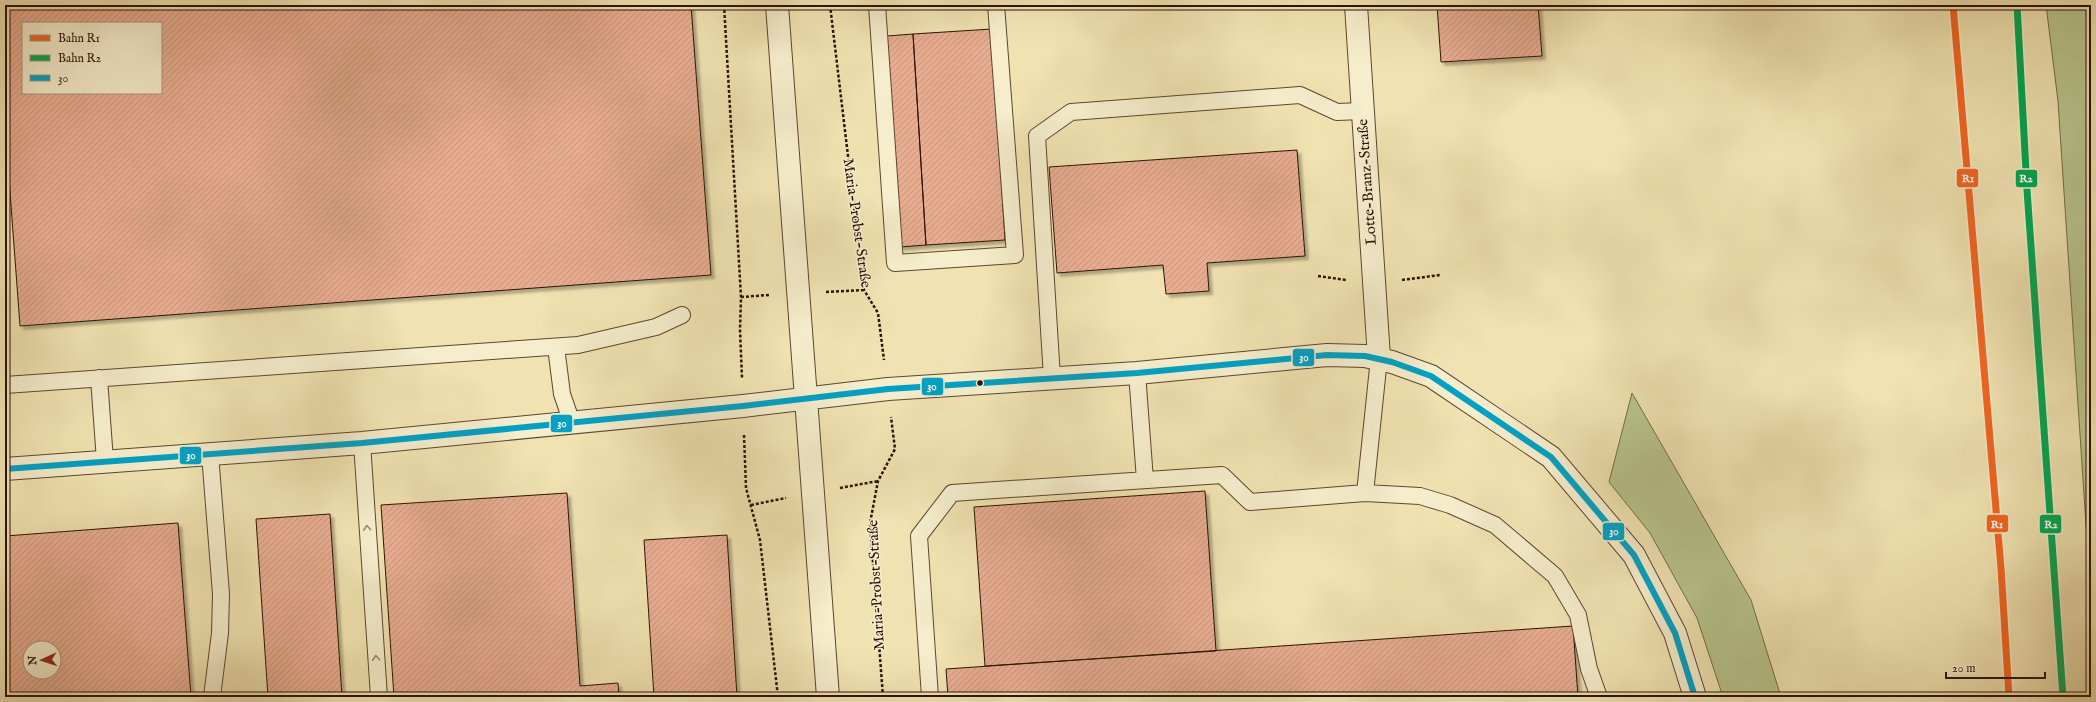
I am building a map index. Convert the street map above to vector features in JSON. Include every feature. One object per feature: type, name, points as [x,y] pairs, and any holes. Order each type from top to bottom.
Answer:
[{"type":"street","points":[[777,5],[828,697]]},
{"type":"street","name":"Lotte-Branz-Straße","points":[[1356,5],[1379,358]]},
{"type":"street","points":[[5,468],[362,443],[743,406],[888,389],[1138,373],[1327,355],[1365,356],[1379,358],[1430,376],[1551,457],[1634,555],[1675,633],[1695,697]]},
{"type":"lane","points":[[877,5],[895,263],[1015,255],[996,5]]},
{"type":"lane","points":[[1052,378],[1037,136],[1071,112],[1300,95],[1337,112],[1362,111]]},
{"type":"lane","points":[[5,385],[578,345],[656,327],[682,315]]},
{"type":"lane","points":[[556,347],[562,394],[572,423]]},
{"type":"lane","points":[[1365,493],[1379,358]]},
{"type":"lane","points":[[1138,373],[1145,480]]},
{"type":"lane","points":[[99,378],[105,461]]},
{"type":"lane","points":[[362,443],[379,697]]},
{"type":"lane","points":[[210,454],[221,594],[220,633],[212,697]]},
{"type":"lane","points":[[930,697],[919,536],[952,493],[1222,474],[1250,502],[1365,493],[1420,496],[1450,505],[1495,525],[1555,576],[1578,615],[1589,669],[1599,697]]},
{"type":"path","points":[[724,5],[741,297],[740,330],[746,488],[760,540],[778,697]]},
{"type":"path","name":"Maria-Probst-Straße","points":[[830,5],[864,290],[878,313],[895,449],[878,481],[870,523],[883,697]]},
{"type":"green space","points":[[2046,5],[2091,5],[2091,601],[2058,101]]},
{"type":"green space","points":[[1632,393],[1751,600],[1781,697],[1723,697],[1697,618],[1650,533],[1609,482]]},
{"type":"building","points":[[5,5],[691,5],[711,275],[20,326],[5,125]]},
{"type":"building","points":[[1437,5],[1538,5],[1542,56],[1441,62]]},
{"type":"building","points":[[992,29],[1005,240],[926,245],[913,34]]},
{"type":"building","points":[[913,34],[926,245],[900,247],[887,36]]},
{"type":"building","points":[[1297,150],[1305,256],[1207,263],[1209,291],[1166,294],[1163,265],[1057,273],[1049,167]]},
{"type":"building","points":[[1205,491],[1216,651],[985,666],[974,507]]},
{"type":"building","points":[[567,493],[580,686],[618,683],[619,697],[394,697],[381,505]]},
{"type":"building","points":[[330,514],[342,697],[268,697],[256,519]]},
{"type":"building","points":[[178,523],[191,697],[5,697],[5,536]]},
{"type":"building","points":[[727,535],[737,697],[654,697],[644,540]]},
{"type":"building","points":[[1573,626],[1578,697],[948,697],[946,669]]},
{"type":"rail line","name":"R1","points":[[1953,5],[2001,568],[2009,697]]},
{"type":"rail line","name":"R2","points":[[2017,5],[2027,190],[2063,697]]},
{"type":"transit line","name":"30","points":[[5,469],[362,443],[743,406],[888,389],[1137,373],[1327,355],[1365,356],[1392,362],[1431,376],[1551,457],[1634,555],[1675,633],[1695,697]]}]
